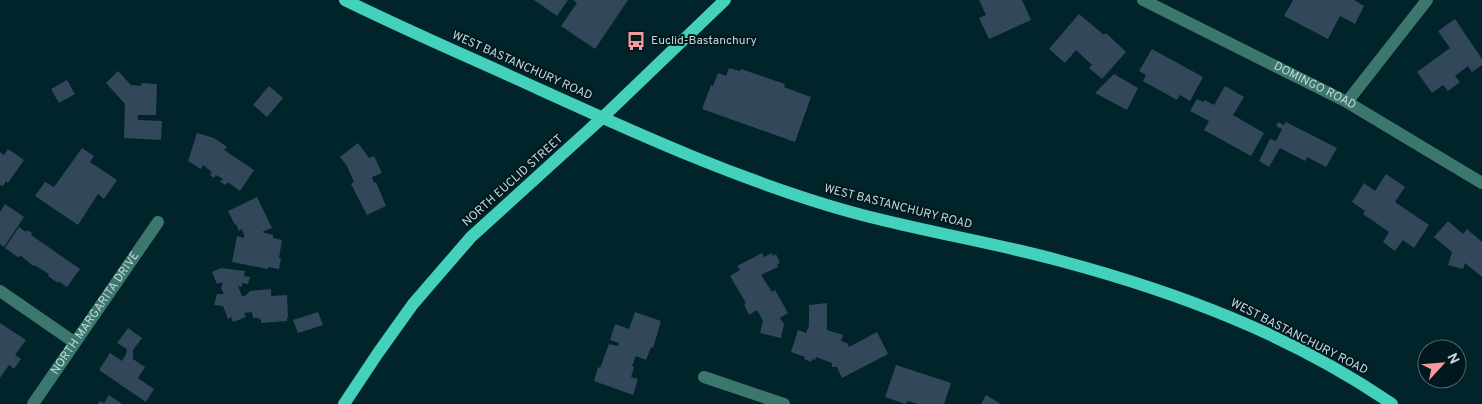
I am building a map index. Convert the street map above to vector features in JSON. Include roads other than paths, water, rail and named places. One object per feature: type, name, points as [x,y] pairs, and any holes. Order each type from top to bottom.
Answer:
[{"type":"main road","name":"WEST BASTANCHURY ROAD","points":[[346,0],[602,118],[734,174],[852,212],[1060,261],[1143,285],[1220,312],[1328,365],[1392,404]]},
{"type":"main road","name":"NORTH EUCLID STREET","points":[[344,404],[413,304],[471,237],[602,118],[724,0]]},
{"type":"street","name":"DOMINGO ROAD","points":[[1143,0],[1347,102],[1482,183]]},
{"type":"street","points":[[1347,102],[1428,0]]},
{"type":"street","name":"NORTH MARGARITA DRIVE","points":[[33,404],[158,222]]},
{"type":"street","points":[[0,291],[74,342]]},
{"type":"street","points":[[704,377],[784,404]]},
{"type":"place","name":"Euclid-Bastanchury","points":[[636,41]]}]
